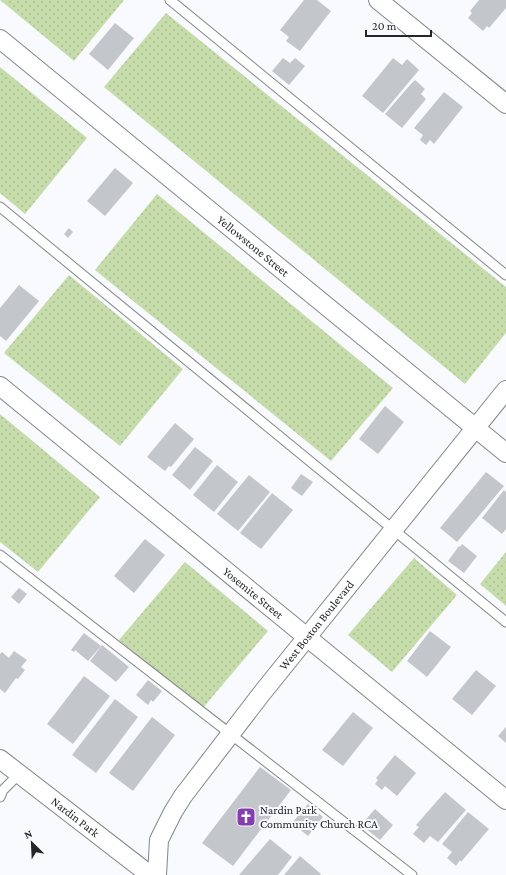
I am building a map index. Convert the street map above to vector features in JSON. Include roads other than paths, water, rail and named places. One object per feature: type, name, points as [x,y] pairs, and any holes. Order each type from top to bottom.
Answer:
[{"type":"street","points":[[378,0],[506,104]]},
{"type":"street","name":"Yellowstone Street","points":[[0,39],[506,453]]},
{"type":"street","name":"Yosemite Street","points":[[0,386],[506,800]]},
{"type":"street","name":"West Boston Boulevard","points":[[157,875],[159,840],[183,796],[307,637],[506,390]]},
{"type":"street","name":"Nardin Park","points":[[0,759],[150,875]]},
{"type":"lane","points":[[170,0],[506,275]]},
{"type":"lane","points":[[0,207],[506,622]]},
{"type":"lane","points":[[0,555],[412,875]]},
{"type":"lane","points":[[0,797],[2,790],[19,774]]},
{"type":"place","name":"Nardin Park Community Church RCA","points":[[246,817]]}]
